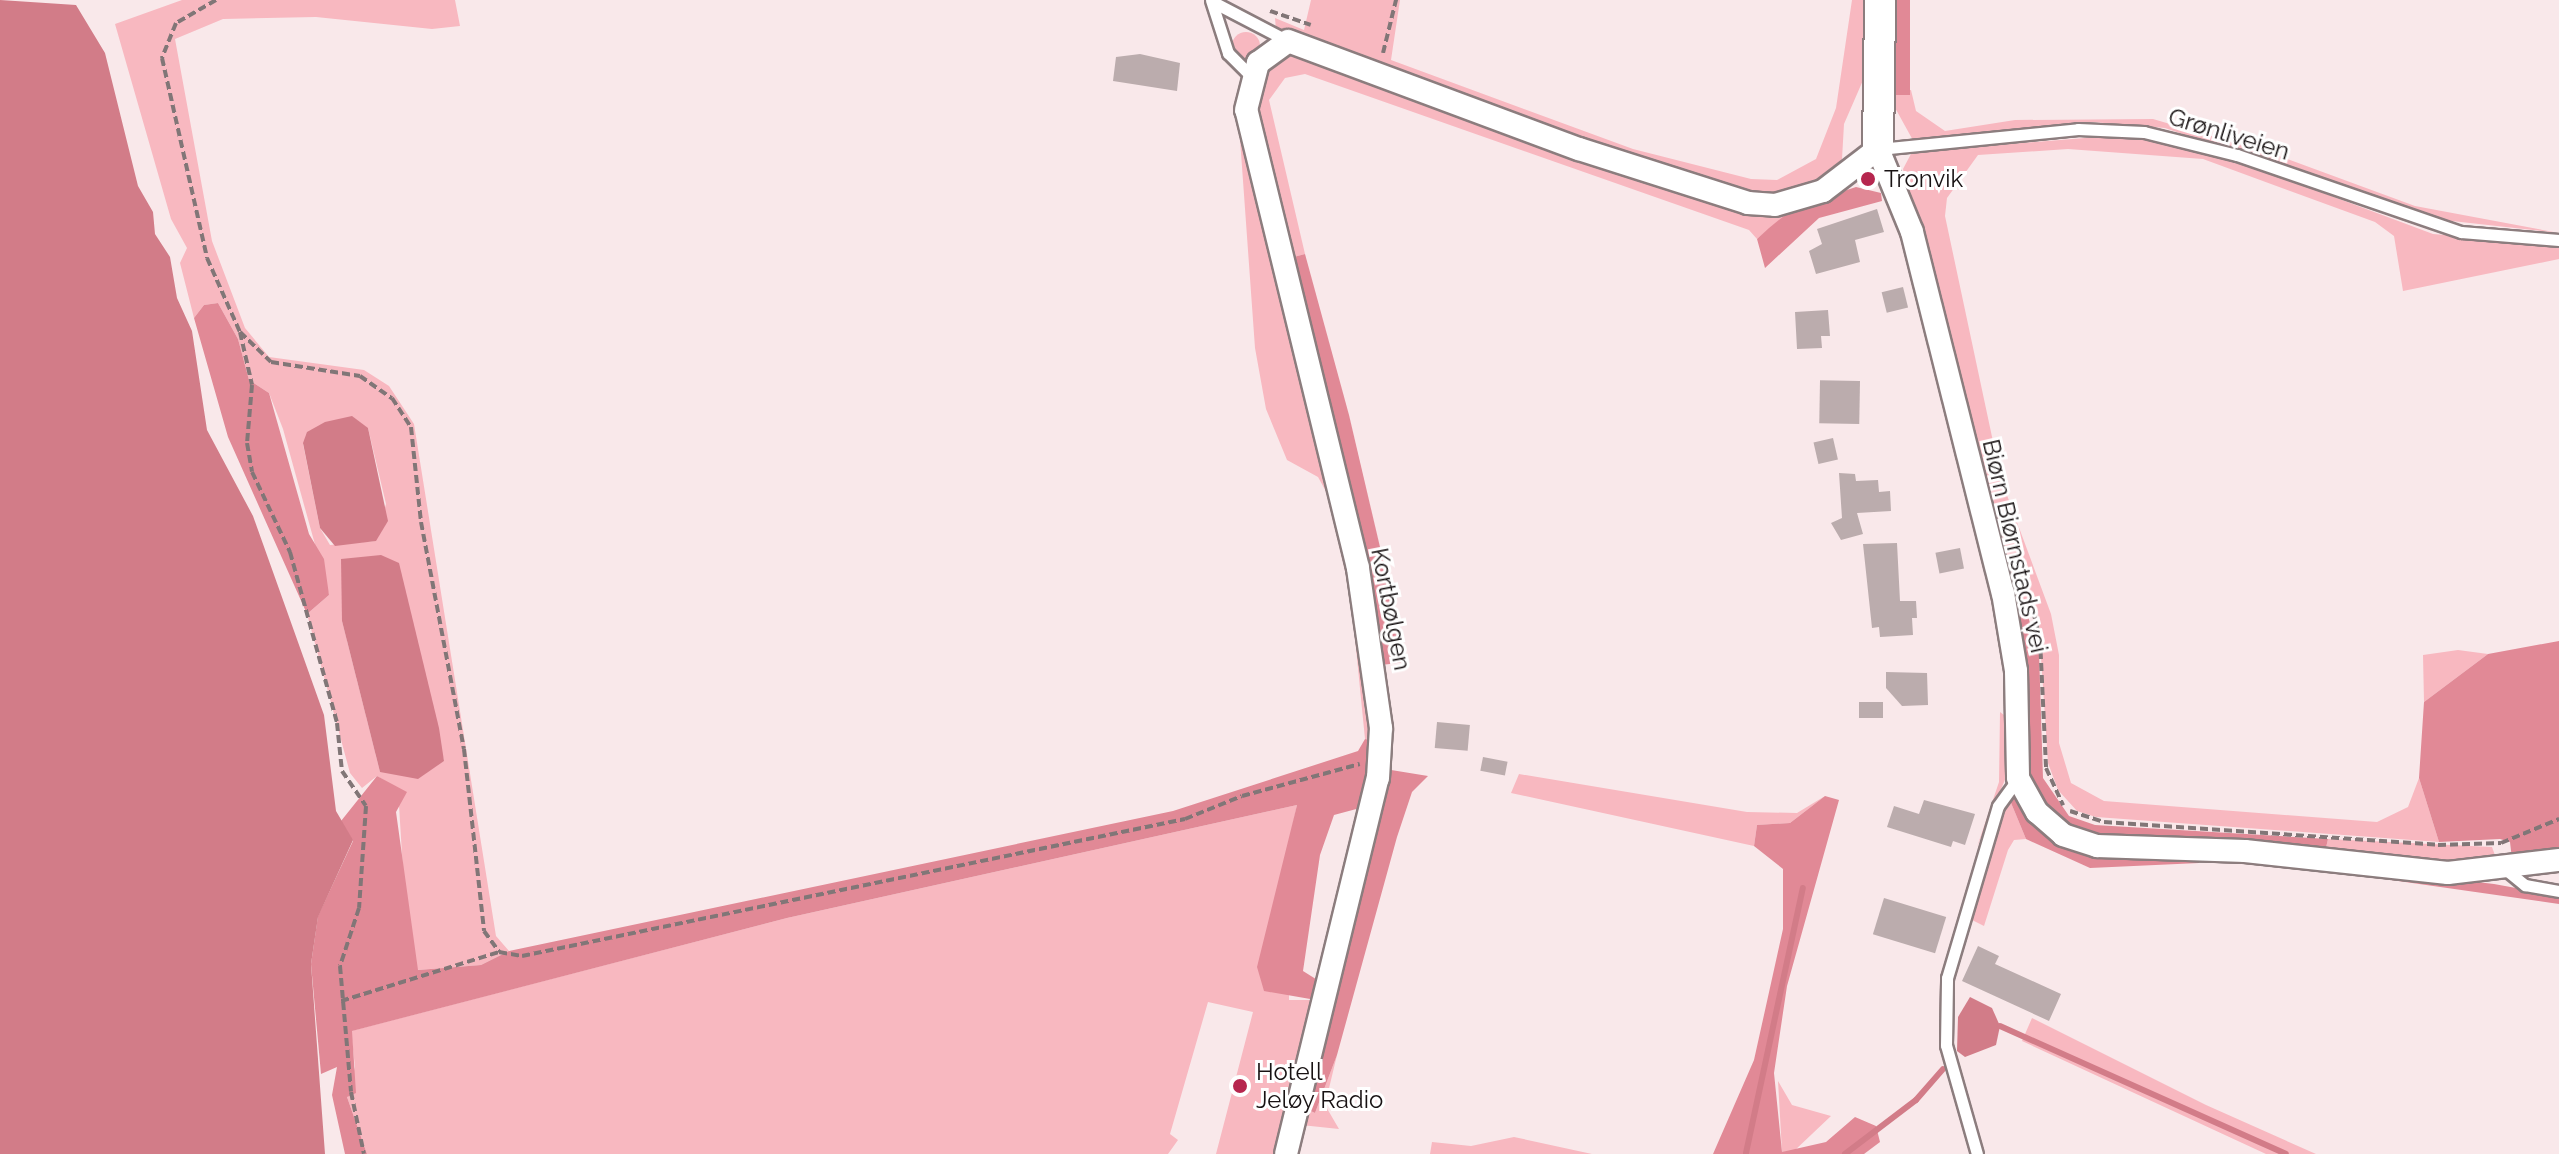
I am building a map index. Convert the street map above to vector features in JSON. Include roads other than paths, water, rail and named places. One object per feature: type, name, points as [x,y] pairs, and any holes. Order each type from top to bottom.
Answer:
[{"type":"street","points":[[1251,76],[1266,52],[1288,41],[1579,149],[1748,203],[1775,205],[1823,191],[1878,149],[1880,0]]},
{"type":"street","name":"Kortbølgen","points":[[1251,76],[1251,136],[1374,643],[1379,758],[1286,1154]]},
{"type":"street","name":"Biørn Biørnstads vei","points":[[1878,149],[1912,232],[2003,593],[2016,671],[2018,778]]},
{"type":"street","points":[[2018,778],[2053,829],[2097,846],[2259,852],[2448,873],[2505,869],[2559,860]]},
{"type":"lane","points":[[1212,0],[1227,14],[1288,41]]},
{"type":"lane","points":[[1212,0],[1228,53],[1251,76]]},
{"type":"lane","name":"Grønliveien","points":[[1878,149],[2078,129],[2144,132],[2237,155],[2461,232],[2559,240]]},
{"type":"lane","points":[[1977,1154],[1946,1045],[1947,978],[1994,818],[2018,778]]},
{"type":"lane","points":[[2505,869],[2525,885],[2559,891]]},
{"type":"waterway","points":[[1746,1153],[1803,888]]},
{"type":"waterway","points":[[2000,1026],[2286,1154]]},
{"type":"waterway","points":[[1845,1154],[1916,1100],[1943,1069]]},
{"type":"place","name":"Tronvik","points":[[1868,179]]},
{"type":"place","name":"Hotell Jeløy Radio","points":[[1240,1086]]}]
